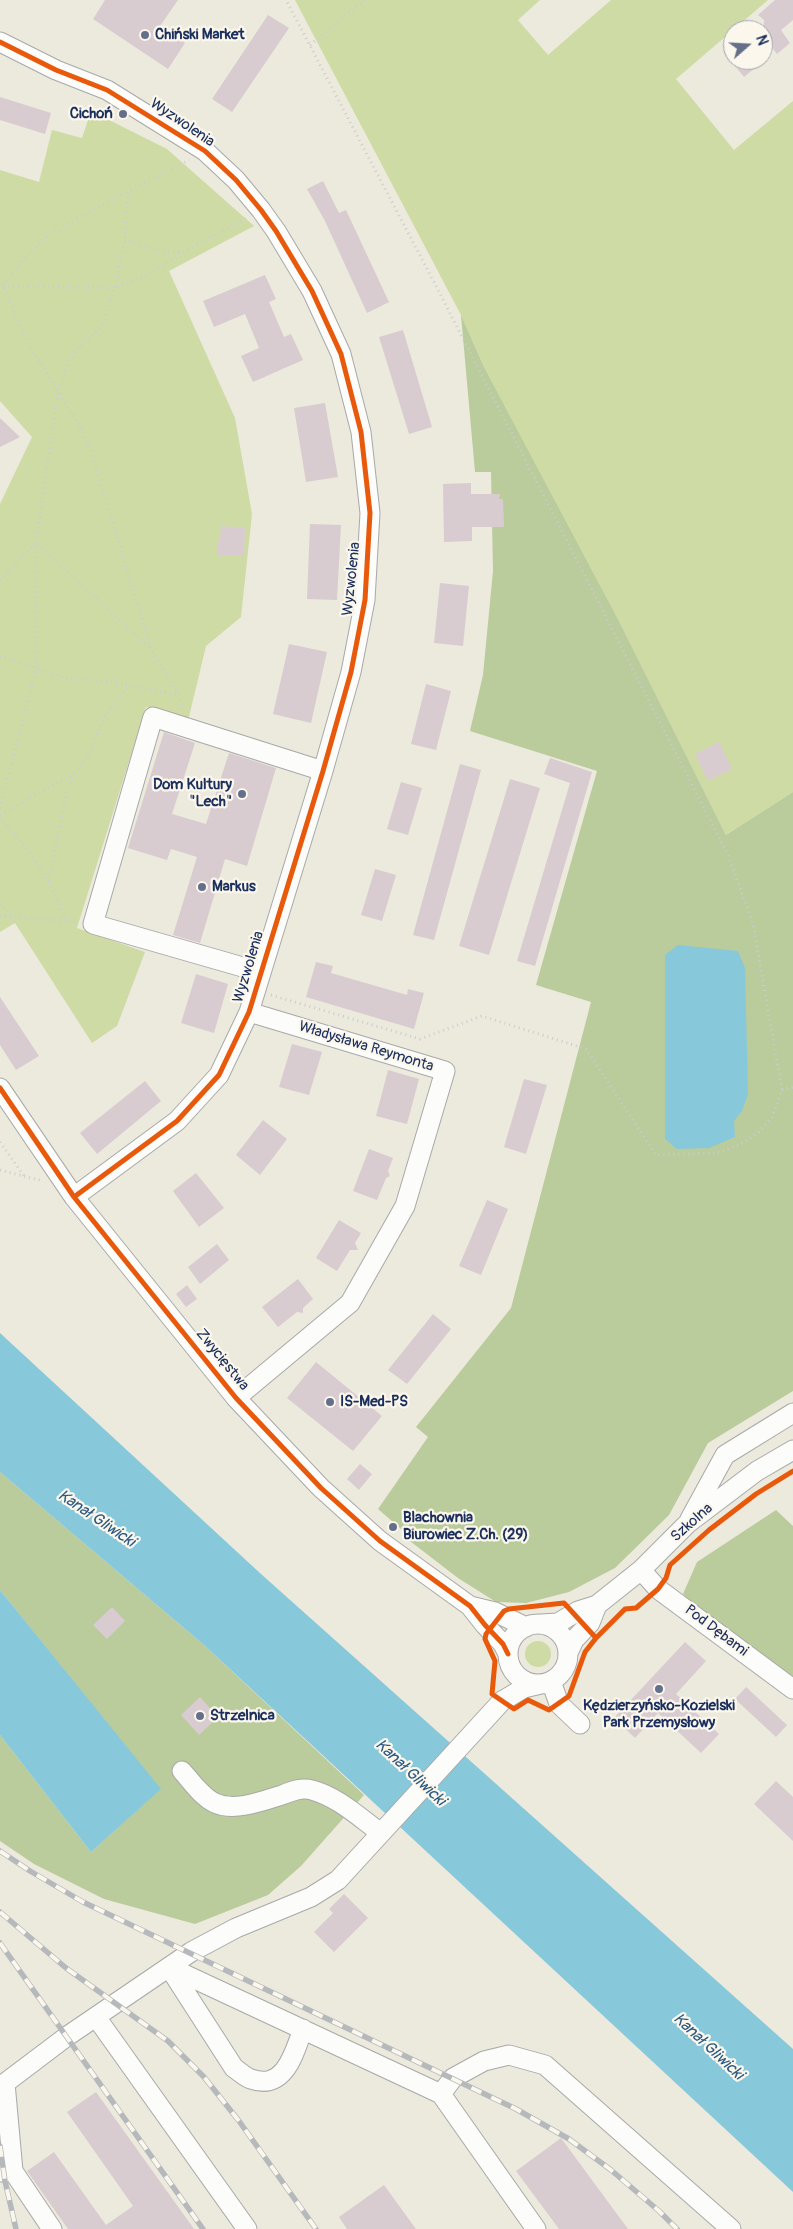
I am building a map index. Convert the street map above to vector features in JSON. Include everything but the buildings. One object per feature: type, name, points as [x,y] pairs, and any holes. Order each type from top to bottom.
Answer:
[{"type":"street","name":"Wyzwolenia","points":[[0,42],[56,70],[113,93],[205,151],[236,180],[261,210],[276,231],[312,291],[341,354],[361,432],[369,504],[365,600],[351,672],[323,771],[249,1012],[219,1075],[176,1121],[71,1193]]},
{"type":"street","points":[[257,981],[93,924],[153,717],[323,771]]},
{"type":"street","name":"Władysława Reymonta","points":[[236,1398],[350,1303],[405,1206],[445,1071],[249,1012]]},
{"type":"street","name":"Zwycięstwa","points":[[0,1088],[71,1193],[236,1398],[321,1488],[380,1541],[470,1606],[485,1626],[503,1644],[509,1659]]},
{"type":"street","points":[[687,1524],[725,1455],[793,1413]]},
{"type":"street","name":"Szkolna","points":[[534,1626],[558,1623],[578,1611],[597,1605],[641,1570],[687,1524],[757,1471],[793,1450]]},
{"type":"street","name":"Pod Dębami","points":[[641,1570],[658,1589],[793,1689]]},
{"type":"street","name":"Szkolna","points":[[568,1653],[574,1640],[590,1623],[597,1605]]},
{"type":"street","name":"Zwycięstwa","points":[[470,1606],[495,1612],[534,1626]]},
{"type":"street","points":[[52,2229],[6,2172],[3,2085],[96,2017],[191,1952],[236,1928],[310,1897],[338,1880],[502,1701],[524,1688],[546,1682],[564,1669],[568,1653],[563,1638],[557,1631],[534,1626],[513,1637],[502,1701]]},
{"type":"street","points":[[509,1659],[514,1672],[522,1679],[531,1683],[546,1682]]},
{"type":"street","points":[[546,1682],[559,1704],[580,1724]]},
{"type":"street","points":[[182,1771],[213,1803],[227,1807],[246,1804],[296,1790],[311,1789],[331,1797],[383,1831]]},
{"type":"street","points":[[169,1967],[234,2068],[251,2079],[267,2081],[284,2073],[292,2059],[303,2029]]},
{"type":"street","points":[[169,1967],[442,2094],[536,2229]]},
{"type":"street","points":[[96,2017],[247,2229]]},
{"type":"street","points":[[442,2094],[452,2078],[484,2061],[509,2055],[545,2065],[731,2229]]},
{"type":"path","points":[[257,981],[420,1039],[482,1016],[586,1049],[656,1155],[715,1153],[737,1146],[758,1132],[772,1117],[782,1090],[753,924],[728,855],[440,293],[286,0]]},
{"type":"path","points":[[310,45],[365,0]]},
{"type":"path","points":[[3,286],[28,254],[47,238],[74,220],[205,151]]},
{"type":"path","points":[[0,808],[36,670],[36,543],[58,391],[69,361],[80,346],[95,334],[105,319],[125,240],[128,191]]},
{"type":"path","points":[[3,286],[114,288],[144,277],[183,252],[261,210]]},
{"type":"path","points":[[125,240],[157,251],[183,252]]},
{"type":"path","points":[[0,279],[28,342],[78,423],[91,451],[151,649],[179,695],[190,728]]},
{"type":"path","points":[[0,581],[36,543]]},
{"type":"path","points":[[36,543],[151,649]]},
{"type":"path","points":[[0,656],[36,670],[68,679],[99,680],[179,695]]},
{"type":"path","points":[[66,921],[49,881],[28,849],[0,817],[73,774],[86,760],[106,716],[128,686]]},
{"type":"path","points":[[49,881],[66,795],[73,774]]},
{"type":"path","points":[[0,904],[13,917]]},
{"type":"path","points":[[0,916],[93,924]]},
{"type":"path","points":[[782,1090],[793,1087]]},
{"type":"path","points":[[0,1142],[24,1176]]},
{"type":"path","points":[[0,1170],[24,1176],[71,1193]]},
{"type":"green space","points":[[295,0],[540,0],[518,20],[548,55],[611,0],[768,0],[745,20],[723,20],[723,39],[676,79],[734,150],[793,101],[793,792],[726,835],[619,621],[484,367],[461,315]]},
{"type":"green space","points":[[91,111],[167,149],[254,226],[169,271],[235,418],[252,514],[241,617],[206,646],[188,721],[146,707],[77,928],[145,952],[117,1026],[92,1043],[15,923],[0,932],[0,504],[32,437],[0,401],[0,170],[39,182],[52,130],[82,138]]},
{"type":"green space","points":[[461,315],[484,367],[619,621],[726,835],[793,792],[793,1391],[708,1443],[669,1515],[615,1568],[569,1592],[526,1603],[496,1602],[458,1578],[406,1538],[408,1535],[378,1509],[428,1437],[416,1427],[511,1308],[591,1002],[536,985],[597,771],[470,731],[483,675],[493,571],[491,472],[475,472]]},
{"type":"green space","points":[[0,1472],[204,1645],[364,1795],[301,1866],[268,1895],[195,1924],[104,1899],[34,1864],[0,1841],[0,1735],[91,1852],[160,1789],[0,1590]]},
{"type":"green space","points":[[776,1510],[793,1526],[793,1696],[683,1594],[697,1562]]},
{"type":"green space","points":[[538,1641],[547,1645],[551,1654],[547,1663],[538,1667],[529,1663],[525,1654],[529,1645]]},
{"type":"water","points":[[678,945],[738,951],[745,968],[748,1094],[742,1111],[734,1121],[735,1137],[709,1148],[677,1149],[665,1139],[665,955]]},
{"type":"water","name":"Kanał Gliwicki","points":[[0,1333],[261,1574],[793,2049],[793,2192],[204,1645],[0,1472]]},
{"type":"water","points":[[0,1590],[161,1789],[91,1852],[0,1735]]},
{"type":"railway","points":[[0,1851],[83,1902],[516,2109],[569,2139],[611,2170],[677,2229]]},
{"type":"railway","points":[[0,1912],[66,1968],[168,2041],[204,2077],[239,2121],[316,2229]]},
{"type":"railway","points":[[0,1943],[203,2229]]},
{"type":"railway","points":[[0,2146],[5,2181],[16,2229]]},
{"type":"cycle path","points":[[0,42],[56,70],[107,90],[205,151],[236,180],[261,210],[276,231],[312,291],[341,354],[361,432],[370,513],[365,600],[351,672],[323,771],[249,1012],[219,1075],[177,1121],[74,1197]]},
{"type":"cycle path","points":[[0,1088],[74,1197],[236,1398],[321,1488],[380,1541],[470,1606],[503,1644],[508,1654]]},
{"type":"cycle path","points":[[596,1638],[625,1609],[636,1608],[658,1589],[666,1578],[670,1565],[709,1530],[756,1494],[793,1471]]},
{"type":"cycle path","points":[[564,1603],[596,1638],[585,1652],[569,1696],[549,1710],[528,1700],[514,1709],[492,1694],[495,1661],[485,1639],[486,1634],[504,1611],[509,1609],[564,1603]]},
{"type":"place","name":"Chiński Market","points":[[145,35]]},
{"type":"place","name":"Cichoń","points":[[123,114]]},
{"type":"place","name":"Dom Kultury \"Lech\"","points":[[242,794]]},
{"type":"place","name":"Markus","points":[[202,887]]},
{"type":"place","name":"IS-Med-PS","points":[[330,1402]]},
{"type":"place","name":"Blachownia Biurowiec Z.Ch. (29)","points":[[393,1527]]},
{"type":"place","name":"Kędzierzyńsko-Kozielski Park Przemysłowy","points":[[659,1689]]},
{"type":"place","name":"Strzelnica","points":[[200,1716]]}]
